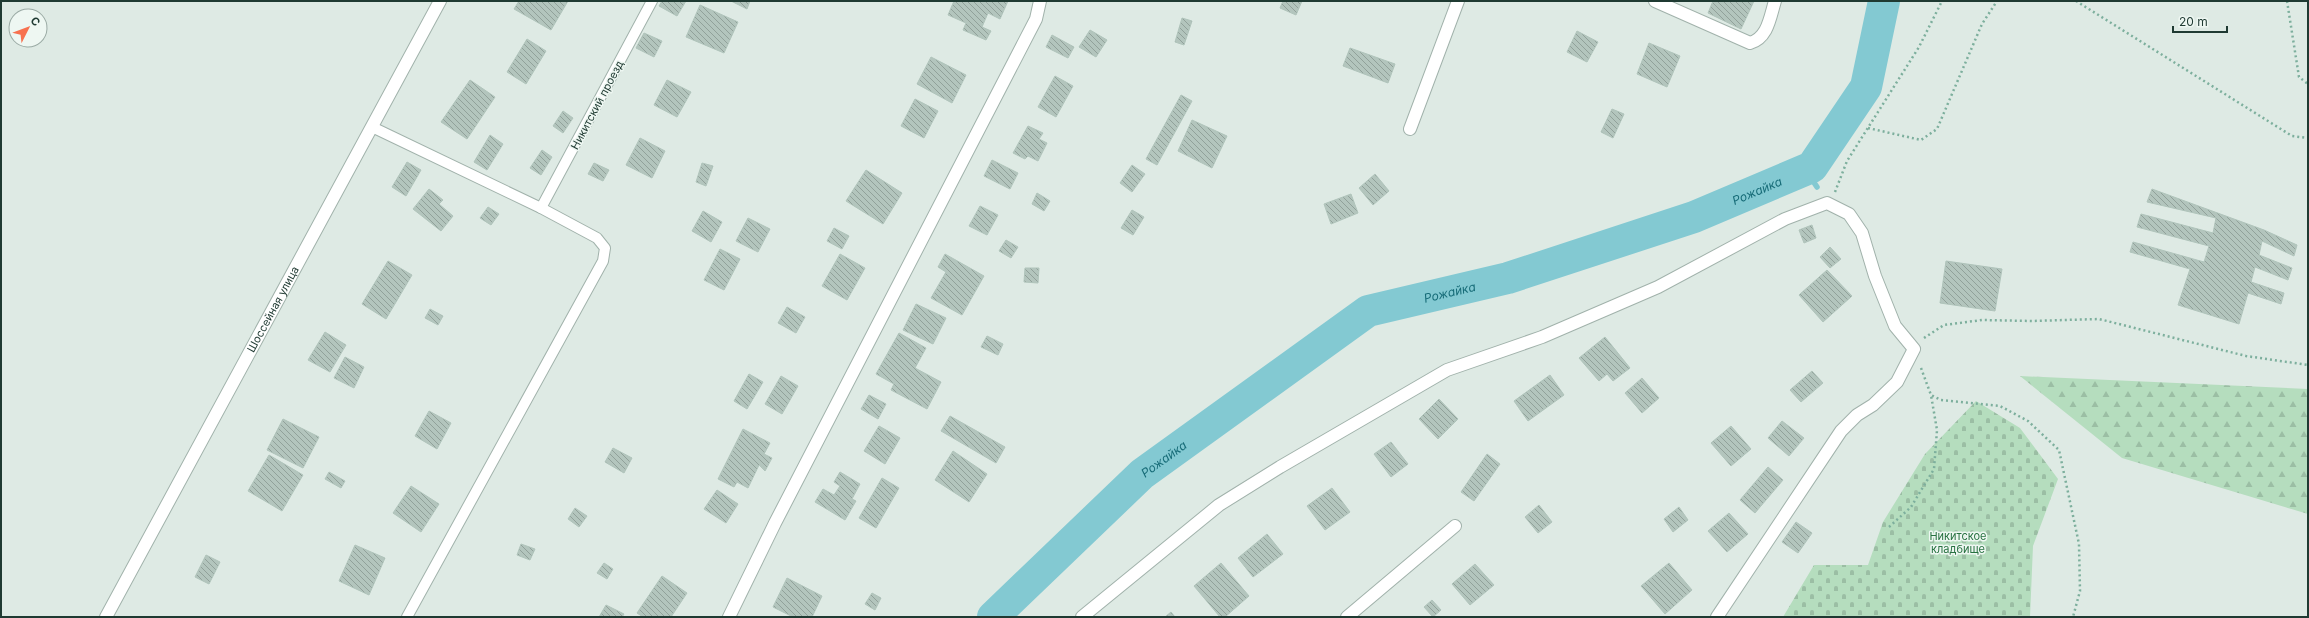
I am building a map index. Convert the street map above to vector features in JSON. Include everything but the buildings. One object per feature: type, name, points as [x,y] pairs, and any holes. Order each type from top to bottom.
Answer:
[{"type":"street","name":"Шоссейная улица","points":[[106,617],[440,1]]},
{"type":"street","points":[[729,617],[775,523],[1036,19],[1040,1]]},
{"type":"street","points":[[1410,130],[1458,1]]},
{"type":"street","points":[[1654,1],[1750,44],[1759,41],[1766,32],[1775,1]]},
{"type":"street","points":[[1082,617],[1219,505],[1280,467],[1447,370],[1542,337],[1658,287],[1785,218],[1826,202],[1849,214],[1862,234],[1875,276],[1894,326],[1914,349],[1897,382],[1873,405],[1857,415],[1841,431],[1717,617]]},
{"type":"street","points":[[1347,617],[1455,526]]},
{"type":"lane","name":"Никитский проезд","points":[[541,208],[652,1]]},
{"type":"lane","points":[[372,127],[541,208],[597,238],[605,248],[603,261],[407,617]]},
{"type":"path","points":[[1826,202],[1833,198],[1847,161],[1919,47],[1942,1]]},
{"type":"path","points":[[1868,128],[1921,140],[1937,129],[1982,24],[1997,1]]},
{"type":"path","points":[[2076,1],[2292,136],[2308,138]]},
{"type":"path","points":[[2287,1],[2299,77],[2308,84]]},
{"type":"path","points":[[1889,527],[1911,507],[1934,469],[1937,430],[1931,395],[1914,349],[1926,335],[1944,325],[1982,320],[2032,321],[2099,319],[2246,356],[2308,365]]},
{"type":"path","points":[[1931,395],[1941,400],[2000,406],[2028,421],[2059,450],[2079,544],[2080,591],[2073,617]]},
{"type":"green space","points":[[2020,376],[2308,389],[2308,514],[2122,458]]},
{"type":"green space","name":"Никитское кладбище","points":[[1976,401],[2020,428],[2058,479],[2033,546],[2030,617],[1783,617],[1814,565],[1868,565],[1883,522],[1925,454]]},
{"type":"waterway","name":"Рожайка","points":[[993,617],[1142,474],[1368,311],[1508,278],[1694,217],[1812,167],[1866,87],[1884,1]]},
{"type":"waterway","points":[[1812,167],[1811,178],[1817,187]]}]
